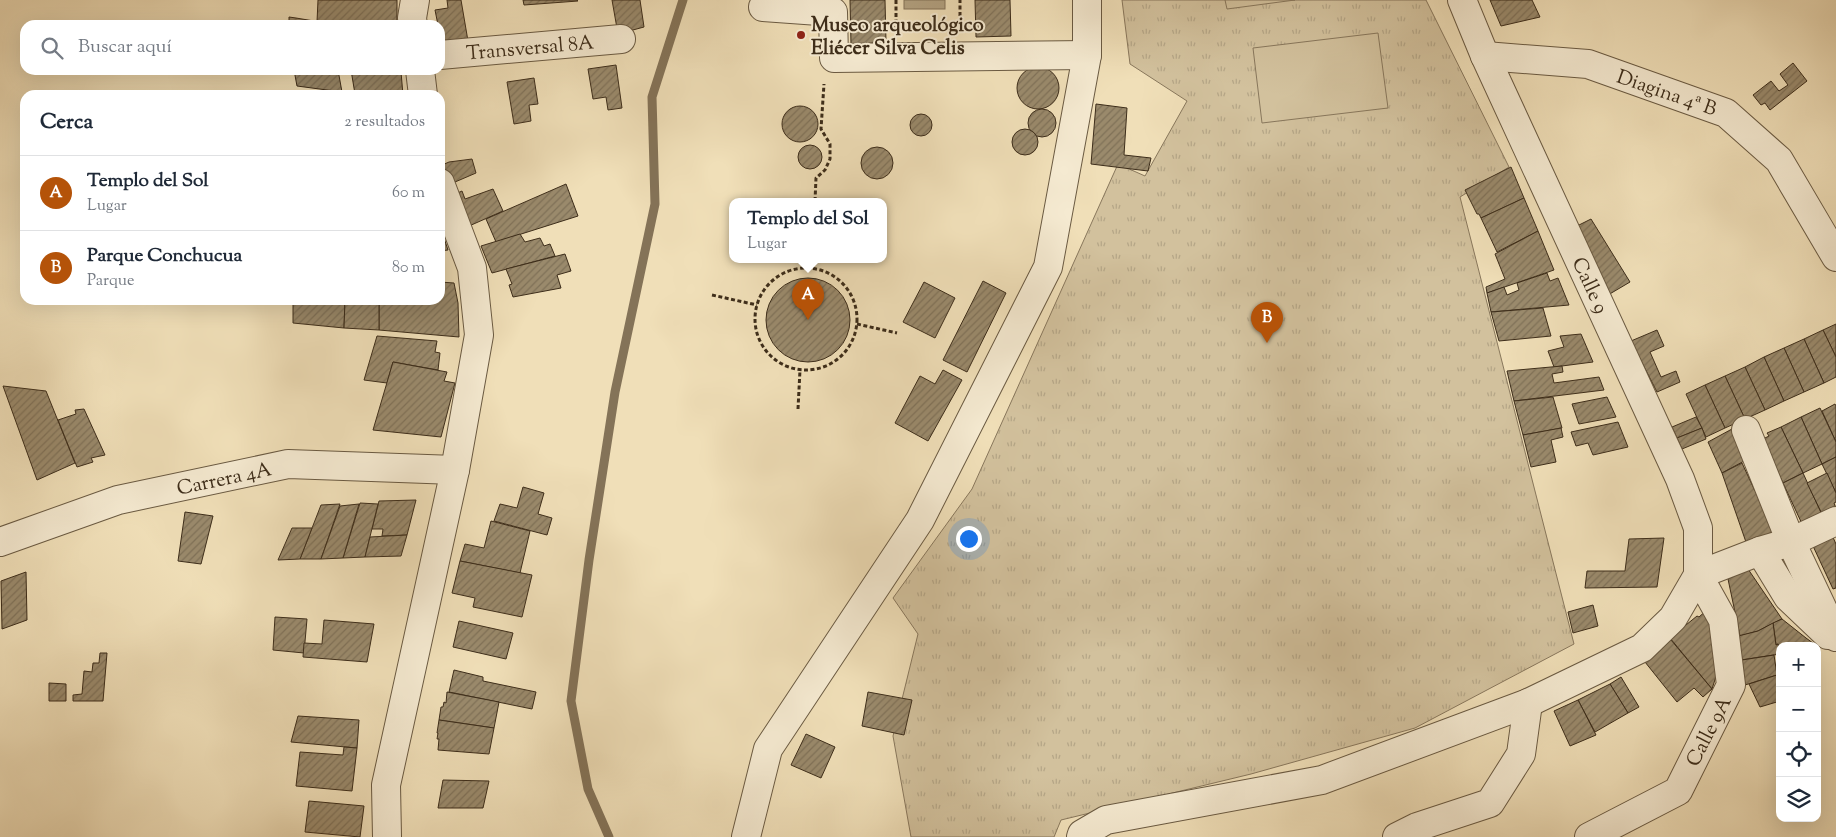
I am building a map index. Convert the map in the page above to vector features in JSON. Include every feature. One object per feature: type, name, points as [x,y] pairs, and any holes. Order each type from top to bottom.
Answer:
[{"type":"street","points":[[412,20],[415,0]]},
{"type":"street","points":[[746,837],[768,749],[920,520],[1048,267],[1087,55],[1087,0]]},
{"type":"street","name":"Calle 9","points":[[1462,0],[1485,56],[1680,479],[1698,528],[1698,575]]},
{"type":"street","points":[[762,8],[833,12],[834,58],[1087,55]]},
{"type":"street","name":"Transversal 8A","points":[[445,55],[621,39]]},
{"type":"street","name":"Diagina 4ª B","points":[[1485,56],[1588,64],[1726,113],[1778,160],[1836,257]]},
{"type":"street","points":[[421,75],[422,90]]},
{"type":"street","points":[[386,837],[386,785],[455,470],[479,335],[472,268],[445,196]]},
{"type":"street","points":[[1746,430],[1790,542],[1836,637]]},
{"type":"street","name":"Carrera 4A","points":[[0,542],[118,500],[288,464],[455,470]]},
{"type":"street","points":[[1081,837],[1082,834],[1106,820],[1322,780],[1528,703],[1642,648],[1673,618],[1698,575],[1760,551],[1790,542],[1836,521]]},
{"type":"street","points":[[1760,551],[1788,597],[1836,643]]},
{"type":"street","name":"Calle 9A","points":[[1589,837],[1678,791],[1731,685],[1724,620],[1698,575]]},
{"type":"street","points":[[1397,837],[1417,827],[1490,803],[1521,754],[1528,703]]},
{"type":"path","points":[[815,198],[816,178],[825,170],[830,159],[830,144],[821,129],[825,77],[834,58]]},
{"type":"path","points":[[810,268],[811,263]]},
{"type":"path","points":[[810,268],[826,272],[840,281],[850,293],[856,308],[857,324],[852,340],[844,353],[832,363],[817,369],[800,370],[784,365],[769,354],[760,340],[755,322],[757,305],[764,289],[777,276],[793,269],[810,268]]},
{"type":"path","points":[[712,295],[757,305]]},
{"type":"path","points":[[857,324],[897,333]]},
{"type":"path","points":[[798,409],[800,370]]},
{"type":"green space","points":[[1122,0],[1426,0],[1509,167],[1460,197],[1574,644],[1415,728],[1251,774],[1061,820],[1054,837],[911,837],[893,736],[918,634],[893,598],[972,489],[1118,164],[1145,176],[1187,101],[1130,64]]},
{"type":"green space","points":[[1225,0],[1295,0],[1227,9]]},
{"type":"green space","points":[[1378,33],[1388,108],[1262,123],[1253,48]]},
{"type":"shaded area","points":[[904,0],[945,0],[945,9],[904,9]]},
{"type":"building","points":[[318,0],[397,0],[397,20],[317,20]]},
{"type":"building","points":[[447,0],[461,0],[468,41],[445,46],[445,20],[437,20],[435,10],[448,8]]},
{"type":"building","points":[[523,0],[577,0],[578,1],[524,5]]},
{"type":"building","points":[[612,0],[640,0],[644,27],[618,34]]},
{"type":"building","points":[[850,0],[885,0],[886,42],[851,45]]},
{"type":"building","points":[[975,0],[1010,0],[1011,36],[976,37]]},
{"type":"building","points":[[1490,0],[1532,0],[1540,17],[1501,26]]},
{"type":"building","points":[[289,17],[308,20],[289,20]]},
{"type":"building","points":[[1793,63],[1807,81],[1770,110],[1765,103],[1761,105],[1753,95],[1771,81],[1779,91],[1788,85],[1780,74]]},
{"type":"building","points":[[616,65],[622,108],[608,110],[606,97],[593,99],[588,69]]},
{"type":"building","points":[[1038,67],[1053,73],[1059,88],[1053,103],[1038,109],[1023,103],[1017,88],[1023,73]]},
{"type":"building","points":[[295,75],[339,75],[342,90],[327,90],[297,86]]},
{"type":"building","points":[[352,75],[401,75],[403,90],[354,90]]},
{"type":"building","points":[[534,78],[538,104],[529,105],[531,121],[514,124],[507,82]]},
{"type":"building","points":[[1096,104],[1127,108],[1124,155],[1151,158],[1148,171],[1091,164]]},
{"type":"building","points":[[800,106],[807,107],[813,111],[817,117],[817,131],[813,137],[807,141],[800,142],[793,141],[787,137],[783,131],[782,124],[783,117],[787,111],[793,107]]},
{"type":"building","points":[[1042,109],[1052,113],[1056,123],[1052,133],[1042,137],[1032,133],[1028,123],[1032,113]]},
{"type":"building","points":[[921,114],[929,117],[932,125],[929,133],[921,136],[913,133],[910,125],[913,117]]},
{"type":"building","points":[[1025,129],[1034,133],[1038,142],[1034,151],[1025,155],[1016,151],[1012,142],[1016,133]]},
{"type":"building","points":[[810,145],[819,148],[822,157],[819,166],[810,169],[801,166],[798,157],[801,148]]},
{"type":"building","points":[[877,147],[888,152],[893,163],[888,174],[877,179],[866,174],[861,163],[866,152]]},
{"type":"building","points":[[472,159],[476,173],[448,185],[453,195],[462,191],[465,199],[493,189],[503,211],[460,230],[445,191],[445,164]]},
{"type":"building","points":[[1511,167],[1524,198],[1481,218],[1465,190]]},
{"type":"building","points":[[566,184],[578,216],[496,242],[486,219]]},
{"type":"building","points":[[1524,198],[1538,231],[1497,252],[1481,218]]},
{"type":"building","points":[[1591,219],[1630,282],[1608,295],[1577,226]]},
{"type":"building","points":[[1538,231],[1554,270],[1487,293],[1486,287],[1505,279],[1495,254]]},
{"type":"building","points":[[520,234],[525,242],[540,238],[544,246],[550,244],[555,256],[492,273],[481,246]]},
{"type":"building","points":[[565,254],[571,271],[557,275],[561,288],[513,297],[509,285],[512,284],[506,269]]},
{"type":"building","points":[[1547,273],[1550,281],[1558,278],[1569,305],[1491,312],[1487,293],[1504,287],[1507,295],[1519,290],[1517,283]]},
{"type":"building","points":[[808,278],[824,281],[838,290],[847,304],[850,320],[847,336],[838,350],[824,359],[808,362],[792,359],[778,350],[769,336],[766,320],[769,304],[778,290],[792,281]]},
{"type":"building","points":[[983,281],[1006,293],[967,372],[943,360]]},
{"type":"building","points":[[445,282],[454,283],[458,303],[459,337],[379,330],[379,305],[445,305]]},
{"type":"building","points":[[924,282],[955,298],[935,338],[903,322]]},
{"type":"building","points":[[293,305],[345,305],[344,328],[293,323]]},
{"type":"building","points":[[345,305],[379,305],[379,330],[344,328]]},
{"type":"building","points":[[1543,308],[1551,336],[1499,341],[1491,312]]},
{"type":"building","points":[[1836,324],[1836,357],[1823,330]]},
{"type":"building","points":[[1657,330],[1664,346],[1650,352],[1661,377],[1676,371],[1680,382],[1657,392],[1631,341]]},
{"type":"building","points":[[1823,330],[1836,357],[1836,377],[1824,383],[1804,339]]},
{"type":"building","points":[[1581,334],[1593,362],[1554,367],[1548,351],[1564,347],[1560,336]]},
{"type":"building","points":[[377,336],[437,341],[435,352],[440,353],[438,370],[393,362],[387,383],[364,380]]},
{"type":"building","points":[[1804,339],[1824,383],[1804,392],[1784,348]]},
{"type":"building","points":[[1784,348],[1804,392],[1784,401],[1764,357]]},
{"type":"building","points":[[1764,357],[1784,401],[1765,410],[1745,367]]},
{"type":"building","points":[[393,362],[447,372],[444,381],[455,383],[441,437],[373,430]]},
{"type":"building","points":[[1562,366],[1563,372],[1552,374],[1554,383],[1599,377],[1604,390],[1514,401],[1507,371]]},
{"type":"building","points":[[1745,367],[1765,410],[1745,419],[1725,376]]},
{"type":"building","points":[[943,370],[962,380],[928,441],[895,423],[920,376],[935,384]]},
{"type":"building","points":[[1725,376],[1745,419],[1725,428],[1705,385]]},
{"type":"building","points":[[1705,385],[1725,428],[1706,437],[1686,394]]},
{"type":"building","points":[[3,386],[46,391],[75,463],[37,480]]},
{"type":"building","points":[[1553,397],[1562,428],[1523,435],[1514,401]]},
{"type":"building","points":[[1607,397],[1616,417],[1579,424],[1572,404]]},
{"type":"building","points":[[1835,404],[1836,406],[1836,442],[1822,411]]},
{"type":"building","points":[[1820,408],[1836,442],[1836,457],[1822,464],[1801,417]]},
{"type":"building","points":[[84,409],[105,455],[91,458],[93,462],[77,467],[58,420],[76,414],[75,410]]},
{"type":"building","points":[[1696,417],[1702,428],[1677,438],[1672,427]]},
{"type":"building","points":[[1801,417],[1822,464],[1803,473],[1781,427]]},
{"type":"building","points":[[1618,422],[1628,447],[1593,455],[1588,443],[1576,446],[1571,432]]},
{"type":"building","points":[[1781,427],[1803,473],[1783,483],[1763,439],[1769,436],[1767,433]]},
{"type":"building","points":[[1561,428],[1563,437],[1551,440],[1556,462],[1531,467],[1523,435]]},
{"type":"building","points":[[1702,428],[1706,439],[1682,449],[1677,438]]},
{"type":"building","points":[[1732,429],[1746,460],[1722,473],[1708,442]]},
{"type":"building","points":[[1836,457],[1836,493],[1822,464]]},
{"type":"building","points":[[1742,463],[1755,491],[1763,488],[1779,529],[1747,545],[1722,473]]},
{"type":"building","points":[[1803,473],[1824,519],[1803,526],[1783,483]]},
{"type":"building","points":[[1827,473],[1836,493],[1836,502],[1834,503],[1836,508],[1823,516],[1807,483]]},
{"type":"building","points":[[523,487],[544,493],[538,514],[552,518],[547,535],[494,521],[500,504],[517,508]]},
{"type":"building","points":[[416,500],[407,535],[382,536],[383,529],[372,529],[379,501]]},
{"type":"building","points":[[360,503],[378,504],[365,557],[343,558]]},
{"type":"building","points":[[340,504],[321,559],[300,559],[321,505]]},
{"type":"building","points":[[359,504],[343,558],[321,559],[340,506]]},
{"type":"building","points":[[185,512],[213,516],[201,564],[178,561]]},
{"type":"building","points":[[491,521],[530,531],[520,573],[460,561],[465,544],[484,548]]},
{"type":"building","points":[[292,528],[312,528],[300,559],[278,560]]},
{"type":"building","points":[[1831,533],[1836,544],[1836,588],[1833,589],[1813,546]]},
{"type":"building","points":[[407,535],[401,556],[365,557],[370,537]]},
{"type":"building","points":[[1664,538],[1657,587],[1585,588],[1587,571],[1625,571],[1629,539]]},
{"type":"building","points":[[460,561],[532,575],[522,617],[473,607],[475,598],[452,593]]},
{"type":"building","points":[[1748,569],[1782,619],[1758,631],[1740,636],[1728,579]]},
{"type":"building","points":[[26,572],[27,620],[2,629],[1,581]]},
{"type":"building","points":[[1593,605],[1598,626],[1573,633],[1568,612]]},
{"type":"building","points":[[1709,608],[1726,645],[1712,689],[1670,638]]},
{"type":"building","points":[[275,617],[307,619],[304,653],[273,650]]},
{"type":"building","points":[[1782,619],[1812,642],[1776,642],[1776,645],[1773,623]]},
{"type":"building","points":[[324,620],[374,624],[367,662],[303,657],[304,643],[322,644]]},
{"type":"building","points":[[459,621],[513,633],[506,659],[453,647]]},
{"type":"building","points":[[1773,623],[1776,655],[1741,660],[1738,636],[1758,631]]},
{"type":"building","points":[[1671,640],[1712,689],[1703,697],[1694,688],[1677,702],[1645,662]]},
{"type":"building","points":[[100,653],[107,653],[103,701],[73,701],[73,695],[82,694],[84,671],[92,672],[93,663],[99,663]]},
{"type":"building","points":[[1774,655],[1776,675],[1745,685],[1742,660]]},
{"type":"building","points":[[454,670],[483,677],[483,681],[536,692],[532,709],[449,692]]},
{"type":"building","points":[[1776,675],[1776,702],[1760,707],[1749,684]]},
{"type":"building","points":[[1621,677],[1639,707],[1628,713],[1610,684]]},
{"type":"building","points":[[49,683],[66,684],[66,701],[49,701]]},
{"type":"building","points":[[1610,684],[1628,713],[1595,732],[1578,700]]},
{"type":"building","points":[[447,692],[499,702],[494,728],[439,720],[441,707],[443,707],[444,702],[446,703]]},
{"type":"building","points":[[868,692],[912,700],[904,735],[862,726]]},
{"type":"building","points":[[1578,700],[1596,735],[1570,746],[1554,711]]},
{"type":"building","points":[[298,716],[359,720],[357,748],[291,742]]},
{"type":"building","points":[[439,720],[494,728],[489,754],[438,750],[439,739],[437,739],[437,733]]},
{"type":"building","points":[[806,734],[835,747],[821,778],[791,765]]},
{"type":"building","points":[[344,747],[357,748],[352,791],[296,786],[300,752],[343,755]]},
{"type":"building","points":[[443,780],[489,781],[483,808],[438,808]]},
{"type":"building","points":[[309,801],[364,806],[360,837],[305,832]]},
{"type":"waterway","points":[[609,837],[588,789],[571,701],[589,560],[615,392],[655,204],[652,97],[683,0]]},
{"type":"place","name":"Museo arqueológico Eliécer Silva Celis","points":[[801,35]]},
{"type":"place","name":"Templo del Sol","points":[[808,320]]},
{"type":"place","name":"Parque Conchucua","points":[[1267,343]]}]
